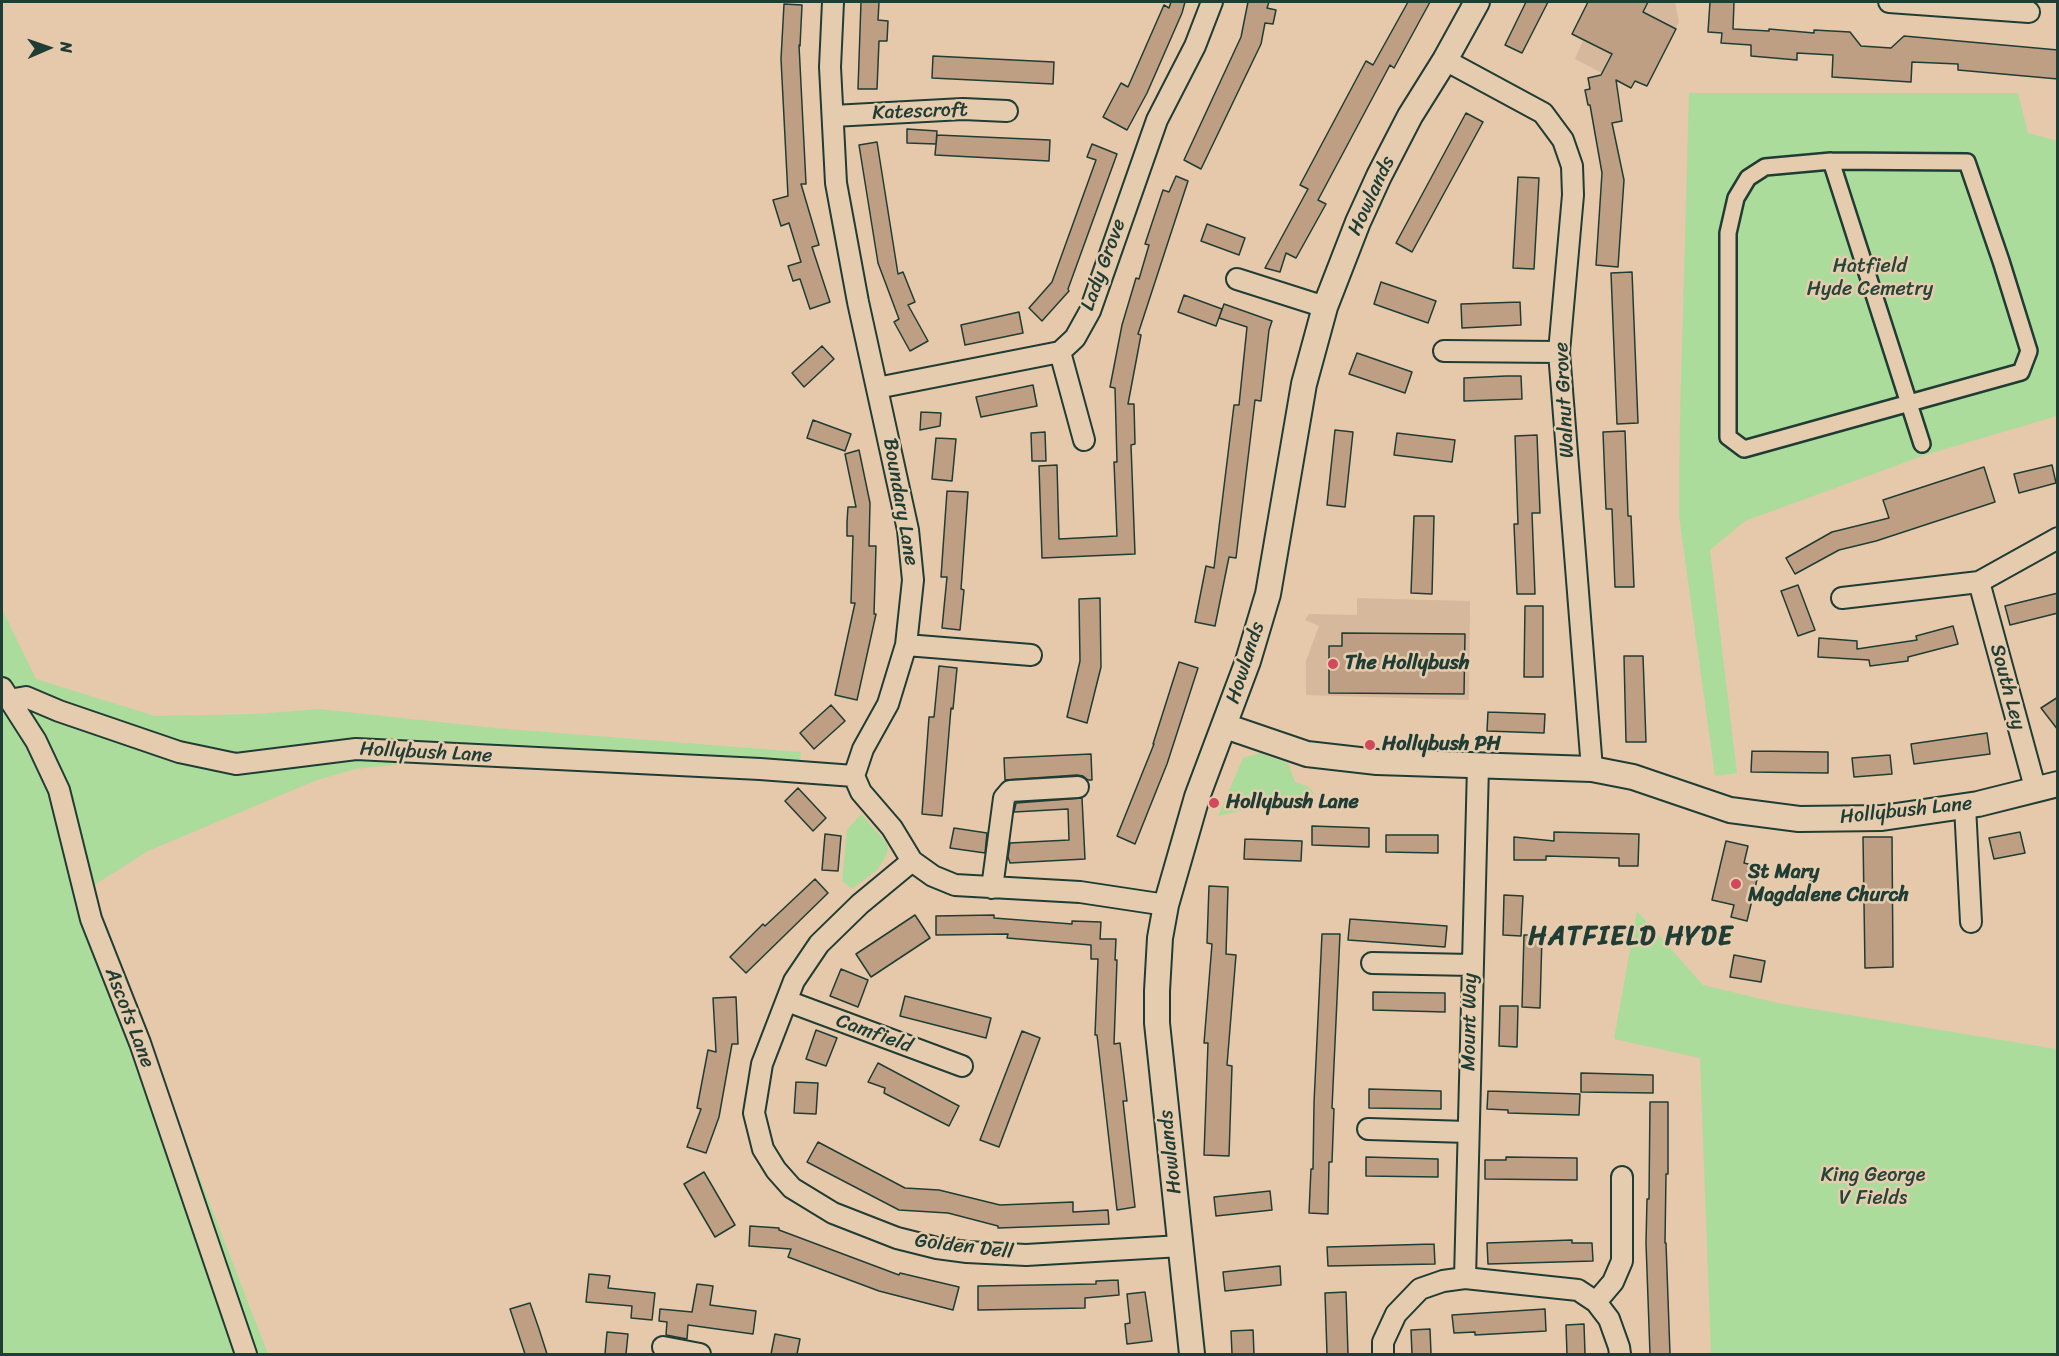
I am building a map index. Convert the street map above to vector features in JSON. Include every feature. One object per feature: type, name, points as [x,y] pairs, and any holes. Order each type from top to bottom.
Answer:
[{"type":"street","name":"Boundary Lane","points":[[833,2],[830,67],[836,183],[858,302],[908,530],[913,580],[906,645],[888,704],[863,748],[854,776]]},
{"type":"street","name":"Lady Grove","points":[[1060,352],[1075,338],[1090,311],[1157,120],[1195,46],[1212,2]]},
{"type":"street","name":"Howlands","points":[[1192,1354],[1157,1023],[1160,938],[1166,905],[1197,797],[1248,661],[1268,594],[1304,384],[1325,307],[1358,222],[1379,176],[1410,116],[1477,2]]},
{"type":"street","points":[[1889,2],[2029,12]]},
{"type":"street","name":"Walnut Grove","points":[[1445,60],[1543,113],[1563,140],[1572,166],[1573,195],[1559,352],[1592,769]]},
{"type":"street","name":"Katescroft","points":[[833,116],[963,109],[1007,111]]},
{"type":"street","points":[[1831,161],[1922,444]]},
{"type":"street","points":[[1831,161],[1967,162],[2029,351],[2022,372],[1909,404],[1744,449],[1728,438],[1728,232],[1736,198],[1748,178],[1765,167],[1831,161]]},
{"type":"street","points":[[1237,279],[1325,307]]},
{"type":"street","points":[[1444,351],[1559,352]]},
{"type":"street","points":[[877,388],[1060,352],[1083,440]]},
{"type":"street","points":[[1842,598],[1979,582],[2058,538]]},
{"type":"street","name":"South Ley","points":[[1979,582],[2047,787]]},
{"type":"street","points":[[906,645],[1032,655]]},
{"type":"street","name":"Hollybush Lane","points":[[5,694],[26,697],[59,711],[179,752],[236,764],[356,749],[760,769],[854,776]]},
{"type":"street","name":"Ascots Lane","points":[[5,694],[36,741],[59,790],[91,919],[140,1043],[246,1354]]},
{"type":"street","name":"Hollybush Lane","points":[[1225,726],[1307,754],[1377,762],[1592,769],[1633,777],[1730,810],[1799,819],[1882,818],[1965,806],[2047,787]]},
{"type":"street","name":"Mount Way","points":[[1465,1278],[1478,766]]},
{"type":"street","points":[[854,776],[861,792],[892,828],[912,861],[933,876],[955,885],[1080,892],[1166,905]]},
{"type":"street","points":[[992,888],[1004,798],[1010,790],[1078,787]]},
{"type":"street","points":[[1965,806],[1971,922]]},
{"type":"street","name":"Golden Dell","points":[[912,861],[860,904],[819,944],[794,981],[762,1064],[754,1113],[763,1149],[776,1170],[792,1188],[833,1213],[897,1238],[967,1252],[1026,1255],[1181,1246]]},
{"type":"street","points":[[1372,963],[1472,965]]},
{"type":"street","name":"Camfield","points":[[787,1001],[962,1066]]},
{"type":"street","points":[[1368,1129],[1468,1132]]},
{"type":"street","points":[[1596,1302],[1613,1282],[1622,1261],[1622,1176]]},
{"type":"street","points":[[1383,1354],[1383,1342],[1396,1314],[1420,1289],[1443,1281],[1465,1278],[1578,1290],[1596,1302],[1610,1319],[1620,1354]]},
{"type":"street","points":[[663,1347],[700,1354]]},
{"type":"shaded area","points":[[1588,2],[1675,2],[1679,22],[1647,86],[1636,81],[1631,88],[1575,59],[1583,40],[1572,34]]},
{"type":"shaded area","points":[[1357,598],[1470,601],[1469,700],[1306,695],[1306,661],[1319,626],[1305,620],[1309,614],[1357,615]]},
{"type":"green space","name":"Hatfield Hyde Cemetry","points":[[1689,93],[2018,93],[2028,133],[2058,141],[2057,416],[1928,454],[1745,521],[1710,550],[1737,773],[1715,776],[1679,516]]},
{"type":"green space","points":[[2,609],[36,679],[155,716],[256,714],[319,709],[495,728],[801,752],[797,780],[568,771],[418,762],[356,769],[317,780],[148,851],[88,889],[268,1354],[2,1354]]},
{"type":"green space","points":[[1259,753],[1288,763],[1295,782],[1309,787],[1314,793],[1218,816],[1243,758]]},
{"type":"green space","points":[[861,814],[886,842],[888,849],[877,870],[852,889],[842,881],[847,830]]},
{"type":"green space","name":"King George V Fields","points":[[1637,911],[1703,985],[1782,1004],[2057,1049],[2057,1354],[1711,1354],[1700,1058],[1614,1039]]},
{"type":"building","points":[[861,2],[879,2],[878,20],[888,21],[887,41],[879,41],[877,89],[858,89]]},
{"type":"building","points":[[1171,2],[1185,2],[1147,93],[1127,130],[1103,117],[1121,83],[1128,87],[1164,5],[1169,8]]},
{"type":"building","points":[[1248,2],[1269,2],[1267,8],[1276,10],[1273,24],[1265,23],[1261,44],[1201,169],[1184,160],[1241,37]]},
{"type":"building","points":[[1408,2],[1430,2],[1394,68],[1390,65],[1318,200],[1326,204],[1296,258],[1286,253],[1280,272],[1265,268],[1308,189],[1300,185],[1366,61],[1373,65]]},
{"type":"building","points":[[1526,2],[1548,2],[1522,53],[1505,45]]},
{"type":"building","points":[[1588,2],[1648,2],[1643,12],[1676,29],[1647,86],[1635,81],[1631,88],[1616,80],[1622,121],[1612,123],[1624,180],[1618,267],[1596,265],[1602,173],[1590,105],[1588,105],[1585,90],[1590,89],[1588,78],[1601,75],[1612,54],[1572,34]]},
{"type":"building","points":[[1710,2],[1734,2],[1733,29],[1814,33],[1814,30],[1850,32],[1861,46],[1891,48],[1904,36],[2058,50],[2058,79],[1958,70],[1958,64],[1912,62],[1911,82],[1832,77],[1833,55],[1797,53],[1797,60],[1751,56],[1751,45],[1721,43],[1722,33],[1708,32]]},
{"type":"building","points":[[784,4],[802,5],[799,45],[806,184],[801,184],[819,245],[812,247],[830,302],[810,309],[800,279],[793,281],[788,266],[801,262],[789,223],[781,226],[773,200],[788,196],[781,59]]},
{"type":"building","points":[[933,56],[1054,62],[1053,84],[932,78]]},
{"type":"building","points":[[1466,113],[1483,122],[1412,252],[1396,243]]},
{"type":"building","points":[[907,129],[937,131],[936,144],[907,143]]},
{"type":"building","points":[[937,135],[1050,140],[1049,161],[935,155]]},
{"type":"building","points":[[877,142],[898,274],[903,272],[915,302],[908,305],[928,341],[910,351],[894,322],[899,319],[878,263],[859,145]]},
{"type":"building","points":[[1092,144],[1117,154],[1069,291],[1042,321],[1029,308],[1052,282],[1096,160],[1087,157]]},
{"type":"building","points":[[1176,176],[1188,181],[1138,334],[1141,335],[1128,404],[1134,404],[1135,444],[1131,445],[1135,554],[1042,558],[1039,466],[1057,465],[1059,539],[1117,536],[1114,462],[1117,462],[1115,388],[1110,387],[1122,325],[1149,245],[1145,244],[1163,190],[1169,192]]},
{"type":"building","points":[[1518,177],[1539,178],[1534,269],[1513,268]]},
{"type":"building","points":[[1207,224],[1245,238],[1239,255],[1201,241]]},
{"type":"building","points":[[1632,272],[1638,423],[1617,424],[1611,273]]},
{"type":"building","points":[[1381,282],[1436,301],[1428,323],[1374,304]]},
{"type":"building","points":[[1184,295],[1222,309],[1216,326],[1178,312]]},
{"type":"building","points":[[1520,302],[1521,325],[1462,328],[1461,304]]},
{"type":"building","points":[[1224,304],[1272,321],[1261,401],[1255,400],[1236,558],[1229,557],[1215,626],[1195,622],[1206,566],[1214,568],[1234,405],[1239,405],[1247,327],[1219,318]]},
{"type":"building","points":[[1019,312],[1023,333],[965,345],[961,325]]},
{"type":"building","points":[[822,346],[834,359],[804,387],[792,373]]},
{"type":"building","points":[[1357,353],[1412,372],[1405,393],[1349,374]]},
{"type":"building","points":[[1521,376],[1522,399],[1464,401],[1464,378]]},
{"type":"building","points":[[1033,385],[1037,406],[981,417],[976,397]]},
{"type":"building","points":[[921,412],[941,413],[940,426],[920,430]]},
{"type":"building","points":[[813,420],[851,434],[845,451],[807,438]]},
{"type":"building","points":[[1335,430],[1353,432],[1345,507],[1327,505]]},
{"type":"building","points":[[1625,431],[1628,516],[1631,516],[1634,587],[1615,587],[1612,509],[1606,509],[1603,432]]},
{"type":"building","points":[[1045,432],[1046,461],[1032,461],[1031,433]]},
{"type":"building","points":[[1397,433],[1455,440],[1452,462],[1394,455]]},
{"type":"building","points":[[1537,435],[1540,513],[1532,513],[1535,594],[1517,594],[1514,524],[1518,524],[1515,436]]},
{"type":"building","points":[[936,438],[956,439],[952,481],[932,479]]},
{"type":"building","points":[[859,450],[870,503],[869,546],[876,546],[874,614],[876,614],[857,700],[835,695],[855,603],[851,603],[853,536],[847,536],[847,522],[848,507],[856,507],[845,454]]},
{"type":"building","points":[[2052,465],[2056,483],[2019,493],[2014,474]]},
{"type":"building","points":[[1984,467],[1995,502],[1876,541],[1839,550],[1795,574],[1786,558],[1832,532],[1889,518],[1883,500]]},
{"type":"building","points":[[947,491],[968,492],[960,630],[942,628],[947,577],[941,577]]},
{"type":"building","points":[[1414,516],[1434,516],[1432,594],[1411,593]]},
{"type":"building","points":[[1798,585],[1815,630],[1798,636],[1781,591]]},
{"type":"building","points":[[2058,593],[2058,613],[2010,625],[2005,606]]},
{"type":"building","points":[[1100,598],[1101,667],[1087,723],[1067,717],[1080,661],[1079,599]]},
{"type":"building","points":[[1525,606],[1543,606],[1543,677],[1524,677]]},
{"type":"building","points":[[1953,626],[1958,644],[1908,657],[1908,661],[1870,666],[1869,660],[1818,657],[1819,638],[1857,641],[1857,649],[1917,640],[1916,636]]},
{"type":"building","points":[[1342,633],[1465,634],[1464,694],[1329,693],[1329,646],[1342,646]]},
{"type":"building","points":[[1624,656],[1643,656],[1646,742],[1626,742]]},
{"type":"building","points":[[1179,662],[1198,668],[1167,764],[1135,844],[1117,836],[1154,744]]},
{"type":"building","points":[[939,666],[957,668],[953,709],[951,708],[942,816],[922,814],[929,717],[934,717]]},
{"type":"building","points":[[2058,697],[2058,730],[2041,708]]},
{"type":"building","points":[[831,705],[845,721],[814,749],[800,733]]},
{"type":"building","points":[[1488,712],[1545,714],[1544,733],[1487,731]]},
{"type":"building","points":[[1987,733],[1990,754],[1914,764],[1911,744]]},
{"type":"building","points":[[1752,751],[1828,752],[1828,773],[1751,772]]},
{"type":"building","points":[[1091,754],[1092,780],[1077,775],[1005,780],[1004,758]]},
{"type":"building","points":[[1890,755],[1892,774],[1854,777],[1852,758]]},
{"type":"building","points":[[798,788],[826,818],[813,831],[785,801]]},
{"type":"building","points":[[1082,798],[1085,859],[1010,863],[1008,857],[1010,843],[1069,840],[1068,809],[1014,812],[1016,803]]},
{"type":"building","points":[[1312,826],[1369,828],[1369,847],[1312,845]]},
{"type":"building","points":[[954,828],[987,833],[985,853],[950,848]]},
{"type":"building","points":[[1554,832],[1639,834],[1638,866],[1619,866],[1619,858],[1546,856],[1546,860],[1514,860],[1514,837],[1554,841]]},
{"type":"building","points":[[2020,832],[2025,853],[1994,859],[1989,838]]},
{"type":"building","points":[[825,834],[841,836],[838,871],[822,870]]},
{"type":"building","points":[[1386,835],[1438,835],[1438,853],[1386,852]]},
{"type":"building","points":[[1863,837],[1892,837],[1893,967],[1865,968]]},
{"type":"building","points":[[1245,839],[1302,841],[1301,861],[1244,859]]},
{"type":"building","name":"St Mary Magdalene Church","points":[[1726,841],[1748,846],[1744,863],[1760,867],[1747,921],[1731,917],[1734,905],[1712,900]]},
{"type":"building","points":[[815,879],[828,893],[746,973],[730,957],[763,924],[765,926]]},
{"type":"building","points":[[1209,886],[1228,887],[1226,954],[1236,955],[1227,1065],[1232,1066],[1229,1156],[1204,1155],[1208,1043],[1204,1043],[1212,944],[1207,943]]},
{"type":"building","points":[[1504,895],[1523,896],[1521,936],[1503,935]]},
{"type":"building","points":[[915,915],[930,938],[871,977],[856,954]]},
{"type":"building","points":[[994,915],[994,918],[1072,924],[1072,921],[1101,922],[1100,939],[1116,939],[1114,1044],[1120,1043],[1127,1101],[1123,1101],[1135,1207],[1117,1210],[1097,1035],[1095,1035],[1098,959],[1091,959],[1091,945],[1007,938],[1008,934],[936,935],[936,916]]},
{"type":"building","points":[[1350,919],[1447,926],[1445,947],[1348,940]]},
{"type":"building","points":[[1322,934],[1340,934],[1328,1214],[1309,1213],[1311,1169],[1313,1169]]},
{"type":"building","points":[[1524,935],[1542,935],[1540,1008],[1522,1007]]},
{"type":"building","points":[[1734,955],[1765,961],[1761,982],[1730,977]]},
{"type":"building","points":[[841,969],[868,980],[858,1007],[830,996]]},
{"type":"building","points":[[1373,992],[1445,993],[1445,1012],[1373,1010]]},
{"type":"building","points":[[905,996],[991,1018],[986,1038],[900,1016]]},
{"type":"building","points":[[736,997],[738,1044],[732,1044],[719,1117],[706,1153],[687,1147],[701,1109],[697,1108],[708,1050],[716,1052],[713,998]]},
{"type":"building","points":[[1500,1006],[1518,1006],[1517,1047],[1499,1046]]},
{"type":"building","points":[[816,1030],[837,1038],[826,1066],[806,1059]]},
{"type":"building","points":[[1022,1031],[1040,1038],[999,1147],[980,1140]]},
{"type":"building","points":[[878,1063],[959,1106],[949,1126],[884,1093],[885,1088],[868,1082]]},
{"type":"building","points":[[1581,1073],[1653,1075],[1653,1093],[1581,1092]]},
{"type":"building","points":[[796,1082],[818,1083],[816,1114],[794,1113]]},
{"type":"building","points":[[1369,1089],[1441,1091],[1441,1109],[1369,1108]]},
{"type":"building","points":[[1488,1091],[1580,1094],[1579,1115],[1508,1113],[1508,1110],[1487,1109]]},
{"type":"building","points":[[1650,1102],[1668,1102],[1665,1243],[1670,1354],[1650,1354],[1646,1243]]},
{"type":"building","points":[[818,1142],[905,1188],[939,1190],[1000,1205],[1073,1202],[1073,1212],[1108,1210],[1109,1224],[998,1228],[998,1226],[948,1213],[899,1210],[807,1162]]},
{"type":"building","points":[[1366,1157],[1438,1159],[1438,1177],[1366,1176]]},
{"type":"building","points":[[1506,1157],[1577,1158],[1577,1180],[1485,1179],[1485,1160],[1506,1160]]},
{"type":"building","points":[[704,1172],[735,1225],[715,1237],[684,1184]]},
{"type":"building","points":[[1270,1191],[1272,1210],[1216,1216],[1214,1197]]},
{"type":"building","points":[[750,1226],[779,1228],[779,1230],[899,1275],[900,1273],[959,1287],[953,1310],[879,1291],[788,1257],[791,1249],[749,1246]]},
{"type":"building","points":[[1572,1240],[1572,1243],[1592,1243],[1593,1261],[1488,1264],[1487,1243]]},
{"type":"building","points":[[1434,1244],[1435,1264],[1328,1266],[1327,1247]]},
{"type":"building","points":[[1280,1266],[1281,1285],[1225,1291],[1223,1272]]},
{"type":"building","points":[[589,1274],[610,1276],[608,1288],[655,1293],[652,1320],[631,1318],[632,1306],[586,1302]]},
{"type":"building","points":[[1118,1280],[1119,1295],[1085,1298],[1085,1308],[978,1310],[978,1286],[1096,1284],[1096,1281]]},
{"type":"building","points":[[697,1284],[713,1286],[710,1305],[756,1311],[753,1334],[688,1325],[687,1339],[666,1335],[667,1322],[659,1321],[660,1309],[692,1312]]},
{"type":"building","points":[[1145,1292],[1152,1341],[1127,1344],[1125,1324],[1130,1323],[1127,1294]]},
{"type":"building","points":[[1346,1292],[1348,1354],[1327,1354],[1325,1293]]},
{"type":"building","points":[[530,1303],[547,1354],[525,1354],[510,1309]]},
{"type":"building","points":[[1545,1309],[1546,1331],[1475,1335],[1475,1332],[1454,1333],[1452,1315]]},
{"type":"building","points":[[1584,1324],[1585,1354],[1567,1354],[1566,1325]]},
{"type":"building","points":[[1430,1329],[1431,1354],[1412,1354],[1411,1330]]},
{"type":"building","points":[[1253,1330],[1254,1354],[1232,1354],[1231,1331]]},
{"type":"building","points":[[607,1332],[628,1334],[626,1354],[605,1354]]},
{"type":"building","points":[[775,1334],[800,1339],[797,1354],[771,1354]]},
{"type":"place","name":"The Hollybush","points":[[1333,664]]},
{"type":"place","name":"Hollybush PH","points":[[1370,745]]},
{"type":"place","name":"Hollybush Lane","points":[[1214,803]]},
{"type":"place","name":"St Mary Magdalene Church","points":[[1736,884]]},
{"type":"district","name":"HATFIELD HYDE","points":[[1631,937]]}]
